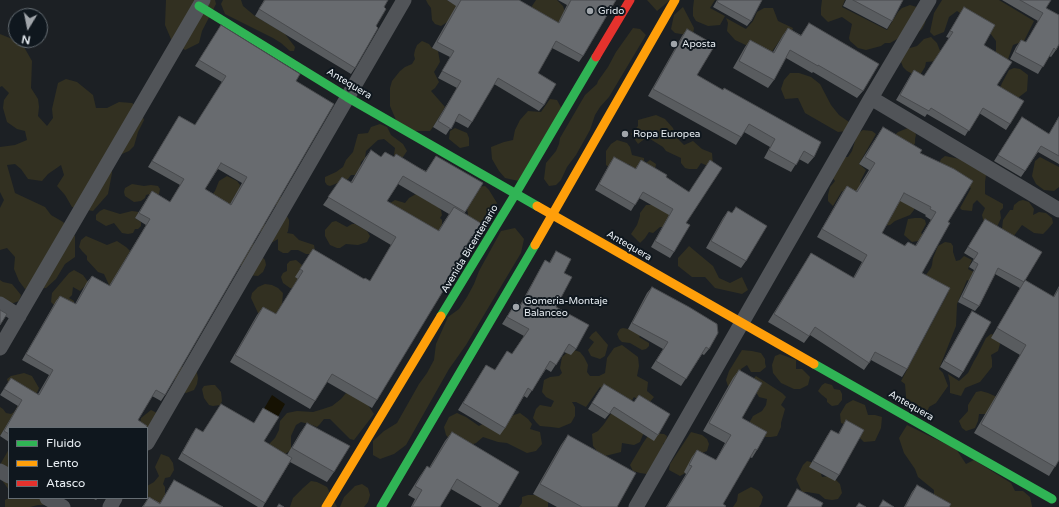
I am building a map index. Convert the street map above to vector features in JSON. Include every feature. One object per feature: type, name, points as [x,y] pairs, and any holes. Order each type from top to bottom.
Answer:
[{"type":"street","points":[[148,441],[404,0]]},
{"type":"street","name":"Avenida Bicentenario","points":[[326,507],[516,193],[630,0]]},
{"type":"street","points":[[381,507],[676,0]]},
{"type":"street","points":[[636,507],[929,0]]},
{"type":"street","points":[[0,348],[201,3]]},
{"type":"street","name":"Antequera","points":[[201,3],[347,97],[741,323],[1053,498]]},
{"type":"street","points":[[871,98],[1059,210]]},
{"type":"street","points":[[0,304],[19,316]]},
{"type":"street","points":[[49,499],[63,507]]},
{"type":"shaded area","points":[[166,0],[215,0],[216,4],[202,31],[199,43],[185,50],[171,39],[165,25]]},
{"type":"shaded area","points":[[223,0],[241,0],[243,6],[255,16],[285,34],[295,47],[294,51],[290,51],[273,38],[225,14],[221,4]]},
{"type":"shaded area","points":[[426,0],[447,0],[459,7],[449,21],[441,26],[435,24],[432,20],[431,8]]},
{"type":"shaded area","points":[[536,0],[557,0],[563,6],[565,12],[558,23],[555,24],[533,11],[532,6]]},
{"type":"shaded area","points":[[647,0],[670,0],[657,11]]},
{"type":"shaded area","points":[[694,0],[715,0],[710,8],[725,16],[720,25],[708,26],[696,21],[693,16]]},
{"type":"shaded area","points":[[822,0],[845,0],[842,7],[887,30],[898,12],[902,8],[910,5],[920,8],[926,17],[925,23],[922,29],[916,34],[899,38],[890,43],[885,43],[881,46],[866,50],[858,48],[850,41],[849,38],[852,24],[842,17],[828,22],[821,15]]},
{"type":"shaded area","points":[[942,0],[999,0],[1034,21],[1024,41],[1013,45],[1007,62],[996,57],[996,41],[990,33],[957,11],[949,17],[944,32],[934,36],[930,32],[934,13]]},
{"type":"shaded area","points":[[683,7],[694,28],[693,34],[687,35],[675,33],[671,29],[674,15]]},
{"type":"shaded area","points":[[764,8],[773,8],[778,21],[793,28],[791,34],[784,34],[769,56],[735,40],[727,31],[728,23],[726,18],[746,29],[753,21],[757,12]]},
{"type":"shaded area","points":[[633,28],[640,29],[646,35],[609,97],[595,115],[590,130],[576,155],[567,167],[561,180],[556,185],[549,186],[544,179],[546,163],[556,151],[560,138],[585,95],[597,84],[616,52]]},
{"type":"shaded area","points":[[0,34],[8,37],[8,48],[25,48],[32,61],[31,88],[38,99],[38,116],[47,126],[53,118],[52,109],[58,83],[66,79],[77,82],[93,95],[96,108],[107,108],[119,102],[132,103],[140,109],[144,120],[138,132],[134,146],[129,151],[110,159],[112,173],[108,194],[93,211],[72,207],[65,195],[57,186],[64,175],[61,165],[48,174],[42,181],[28,179],[21,169],[15,164],[7,165],[15,193],[45,207],[51,215],[63,222],[75,236],[75,257],[65,264],[56,279],[46,288],[25,289],[19,281],[14,269],[15,257],[7,248],[0,250],[0,208],[4,200],[0,192],[0,147],[15,145],[27,140],[25,131],[17,129],[7,122],[3,108],[4,100],[9,93],[2,86],[0,87]]},
{"type":"shaded area","points":[[931,37],[937,43],[942,56],[938,61],[926,62],[920,75],[907,71],[903,67],[900,59],[907,47],[910,48],[917,46],[924,39]]},
{"type":"shaded area","points":[[422,41],[438,51],[440,62],[434,72],[439,82],[431,91],[445,107],[430,131],[408,131],[399,127],[390,106],[390,88],[392,81],[400,71],[412,64],[415,59],[414,55],[417,45]]},
{"type":"shaded area","points":[[1014,68],[1020,69],[1028,75],[1027,91],[1019,97],[1010,97],[1000,88],[1009,70]]},
{"type":"shaded area","points":[[790,73],[799,73],[811,77],[820,84],[831,105],[839,115],[849,122],[847,131],[838,132],[805,113],[798,98],[785,99],[781,89],[784,80]]},
{"type":"shaded area","points":[[550,99],[557,100],[563,111],[523,182],[505,178],[492,159],[491,147],[513,140],[515,130],[520,120],[528,111],[541,112]]},
{"type":"shaded area","points":[[656,115],[665,119],[673,128],[676,137],[684,145],[693,141],[702,149],[712,153],[713,165],[710,167],[701,163],[697,169],[685,168],[681,163],[681,158],[666,151],[663,147],[647,137],[638,144],[631,134],[638,126],[638,120]]},
{"type":"shaded area","points":[[380,124],[387,127],[391,135],[403,144],[407,151],[403,157],[399,158],[394,155],[395,148],[384,139],[378,140],[366,151],[365,158],[361,162],[355,175],[351,175],[348,179],[330,186],[327,185],[325,182],[325,177],[343,167],[346,160],[353,152],[358,134],[368,133],[371,127]]},
{"type":"shaded area","points":[[455,128],[467,133],[469,138],[469,146],[460,148],[449,139],[450,131]]},
{"type":"shaded area","points":[[908,128],[914,130],[916,135],[913,147],[895,141],[896,134],[898,132]]},
{"type":"shaded area","points":[[863,130],[872,131],[876,134],[859,164],[866,170],[860,182],[885,198],[915,201],[914,210],[910,215],[895,221],[890,225],[881,226],[842,191],[833,206],[828,201],[830,187],[835,181],[827,171],[837,157],[848,157],[852,151],[857,134]]},
{"type":"shaded area","points":[[617,140],[627,143],[630,147],[632,155],[644,158],[646,163],[650,160],[656,164],[655,170],[643,173],[631,167],[629,164],[611,169],[606,165],[606,151],[611,144]]},
{"type":"shaded area","points":[[945,156],[960,159],[981,169],[986,175],[985,194],[1003,204],[1003,208],[1000,211],[1001,218],[997,227],[984,223],[982,215],[985,208],[977,200],[973,204],[972,211],[962,210],[960,208],[971,188],[948,175],[939,164],[941,159]]},
{"type":"shaded area","points":[[1040,157],[1059,167],[1059,187],[1054,191],[1044,190],[1036,184],[1032,176],[1035,161]]},
{"type":"shaded area","points":[[227,176],[237,181],[240,185],[230,204],[212,195],[219,181]]},
{"type":"shaded area","points":[[132,184],[158,186],[160,189],[159,194],[156,195],[153,193],[146,195],[141,201],[134,202],[125,196],[124,192],[125,188]]},
{"type":"shaded area","points":[[485,186],[497,203],[493,212],[484,222],[484,226],[477,232],[467,218],[467,209],[477,187]]},
{"type":"shaded area","points":[[256,194],[279,195],[286,201],[287,216],[289,220],[287,233],[293,234],[299,240],[314,245],[315,251],[311,254],[306,254],[298,250],[291,250],[288,253],[283,253],[278,250],[278,239],[271,243],[257,229],[257,220],[266,225],[277,206]]},
{"type":"shaded area","points":[[416,194],[441,210],[442,215],[440,218],[442,220],[442,224],[439,230],[466,246],[469,250],[468,252],[465,254],[461,252],[387,205],[395,200],[405,203],[409,198]]},
{"type":"shaded area","points":[[1023,200],[1029,202],[1034,209],[1033,215],[1039,212],[1046,213],[1052,218],[1053,223],[1043,234],[1034,233],[1022,225],[1013,237],[1002,229],[1003,220],[1010,210],[1013,210],[1014,205]]},
{"type":"shaded area","points":[[646,205],[671,207],[674,227],[660,227],[653,233],[649,232],[640,243],[631,234],[637,225],[640,213]]},
{"type":"shaded area","points":[[104,209],[120,214],[132,211],[139,212],[135,218],[141,222],[141,226],[138,229],[135,229],[133,233],[128,234],[122,233],[114,223],[106,226],[96,220],[96,215]]},
{"type":"shaded area","points":[[915,218],[925,220],[926,224],[921,233],[925,236],[918,241],[912,242],[904,235],[908,219]]},
{"type":"shaded area","points":[[336,221],[347,227],[355,224],[367,231],[370,236],[367,242],[358,245],[346,244],[340,248],[330,245],[325,236],[325,230],[332,222]]},
{"type":"shaded area","points":[[515,228],[524,239],[521,253],[466,345],[449,369],[406,445],[394,454],[380,459],[373,455],[373,441],[384,431],[397,423],[434,360],[436,344],[448,317],[459,309],[467,297],[479,271],[501,231]]},
{"type":"shaded area","points":[[86,236],[107,245],[117,241],[126,247],[130,251],[118,272],[132,280],[115,290],[109,285],[104,274],[98,272],[87,260],[87,256],[79,247],[81,240]]},
{"type":"shaded area","points":[[945,242],[951,243],[953,246],[956,261],[960,260],[964,256],[972,260],[968,269],[983,277],[983,287],[967,280],[957,304],[956,326],[939,369],[943,373],[948,386],[936,403],[929,407],[926,415],[922,417],[905,407],[905,384],[901,381],[948,293],[922,280],[931,268],[938,246]]},
{"type":"shaded area","points":[[255,243],[256,250],[265,260],[266,265],[263,272],[258,276],[248,275],[240,264],[252,245]]},
{"type":"shaded area","points":[[689,246],[713,266],[719,278],[730,283],[742,277],[748,290],[742,294],[715,288],[705,277],[692,277],[678,266],[678,258]]},
{"type":"shaded area","points":[[296,260],[302,265],[301,281],[290,288],[283,283],[281,277],[283,273],[287,271],[287,264],[290,261]]},
{"type":"shaded area","points":[[74,270],[83,275],[88,282],[80,291],[73,287],[72,295],[69,298],[74,301],[74,305],[54,305],[51,302],[52,293],[69,273]]},
{"type":"shaded area","points":[[0,280],[12,284],[21,295],[19,301],[0,308]]},
{"type":"shaded area","points":[[265,284],[278,288],[283,293],[280,327],[258,313],[251,298],[252,293],[258,287]]},
{"type":"shaded area","points":[[623,328],[643,332],[639,337],[649,343],[649,346],[642,350],[630,343],[622,342],[617,334],[620,329]]},
{"type":"shaded area","points":[[596,331],[608,345],[605,356],[600,359],[591,356],[588,350],[594,342],[589,338]]},
{"type":"shaded area","points":[[991,334],[998,336],[1000,344],[998,351],[991,355],[992,367],[980,382],[965,388],[961,396],[950,393],[948,374],[959,381],[968,373],[986,338]]},
{"type":"shaded area","points":[[622,345],[638,357],[639,366],[637,376],[648,382],[647,391],[654,397],[649,403],[643,403],[634,397],[625,411],[644,432],[640,442],[634,445],[622,443],[621,452],[605,456],[597,451],[593,446],[592,434],[598,431],[604,424],[620,400],[600,387],[586,407],[576,402],[572,402],[575,407],[575,416],[571,423],[559,428],[540,426],[536,422],[533,418],[536,409],[540,405],[551,407],[554,401],[546,397],[542,392],[544,380],[550,377],[559,376],[562,373],[560,368],[562,357],[571,349],[580,352],[588,365],[587,372],[590,376],[599,376],[605,373],[607,358],[614,348]]},
{"type":"shaded area","points":[[742,350],[761,353],[765,359],[766,367],[760,372],[751,372],[747,365],[741,369],[741,377],[736,385],[728,386],[726,380],[729,371]]},
{"type":"shaded area","points":[[780,354],[796,360],[796,369],[802,369],[810,377],[808,385],[800,389],[794,389],[781,383],[773,373],[772,365],[775,356]]},
{"type":"shaded area","points":[[165,358],[183,367],[195,364],[198,378],[194,390],[186,393],[178,391],[179,382],[163,373]]},
{"type":"shaded area","points":[[24,373],[32,376],[39,388],[34,400],[9,385],[7,379],[11,376]]},
{"type":"shaded area","points":[[756,376],[786,397],[781,405],[785,409],[781,427],[777,436],[762,437],[748,425],[753,416],[762,411],[766,405],[767,399],[759,397],[750,382]]},
{"type":"shaded area","points":[[825,383],[832,385],[834,389],[840,390],[842,400],[838,405],[832,406],[818,391]]},
{"type":"shaded area","points":[[215,385],[221,392],[222,401],[220,405],[209,405],[204,398],[202,389],[204,386]]},
{"type":"shaded area","points":[[981,391],[997,397],[986,414],[979,414],[975,428],[966,431],[962,428],[959,421],[968,411],[968,405],[976,392]]},
{"type":"shaded area","points":[[346,393],[364,399],[374,414],[354,440],[350,439],[330,419],[324,419],[317,427],[301,422],[296,425],[291,436],[291,450],[285,454],[277,454],[269,444],[275,438],[279,430],[280,421],[287,413],[297,411],[313,412],[332,406]]},
{"type":"shaded area","points":[[272,395],[285,404],[275,422],[261,414]]},
{"type":"shaded area","points":[[853,400],[865,405],[868,415],[882,417],[881,428],[875,441],[864,442],[855,433],[855,428],[841,423],[840,414],[846,404]]},
{"type":"shaded area","points":[[18,405],[22,408],[11,418],[0,436],[0,407],[6,413],[11,414]]},
{"type":"shaded area","points":[[151,410],[159,414],[148,430],[148,427],[142,427],[140,423],[141,418]]},
{"type":"shaded area","points":[[457,413],[479,426],[486,422],[504,422],[520,413],[532,424],[530,429],[540,432],[542,444],[536,451],[527,453],[507,443],[498,442],[483,437],[476,443],[466,447],[453,443],[446,435],[444,427],[449,417]]},
{"type":"shaded area","points":[[907,425],[956,449],[966,464],[974,460],[1011,483],[1015,491],[1023,491],[1030,497],[1032,507],[943,507],[934,501],[934,490],[918,477],[915,469],[904,453],[899,438]]},
{"type":"shaded area","points":[[691,432],[702,435],[707,439],[709,444],[707,451],[697,455],[689,471],[680,476],[669,470],[670,464]]},
{"type":"shaded area","points":[[650,433],[664,434],[667,436],[666,441],[663,444],[663,450],[647,474],[633,471],[630,465]]},
{"type":"shaded area","points":[[8,451],[8,489],[1,479],[1,463]]},
{"type":"shaded area","points":[[161,454],[169,457],[173,463],[174,470],[170,477],[165,478],[163,484],[165,487],[165,495],[159,505],[150,503],[148,499],[148,485],[154,482],[159,476],[155,467]]},
{"type":"shaded area","points":[[807,461],[818,464],[822,477],[830,476],[840,484],[842,493],[838,499],[825,499],[819,494],[802,492],[796,479],[803,465]]},
{"type":"shaded area","points":[[311,481],[327,487],[337,507],[290,507],[293,498]]},
{"type":"shaded area","points":[[362,484],[368,488],[370,495],[368,502],[364,507],[340,507],[344,497],[355,486]]},
{"type":"shaded area","points":[[751,487],[759,491],[763,497],[759,507],[733,507],[737,501],[738,494]]},
{"type":"shaded area","points":[[528,495],[541,495],[548,500],[548,507],[519,507],[522,503],[522,497]]},
{"type":"shaded area","points":[[8,498],[53,499],[49,505],[30,507],[5,507],[5,500]]},
{"type":"building","points":[[265,0],[388,0],[384,7],[386,9],[376,26],[378,28],[355,68],[259,9]]},
{"type":"building","points":[[461,0],[519,0],[559,23],[571,0],[616,0],[583,56],[556,41],[538,73],[556,84],[544,105],[498,78],[472,122],[459,114],[451,129],[438,121],[461,81],[442,71],[454,51],[437,42]]},
{"type":"building","points":[[718,0],[762,0],[751,21],[717,2]]},
{"type":"building","points":[[853,0],[903,0],[892,21]]},
{"type":"building","points":[[1020,0],[1051,0],[1046,8],[1059,15],[1059,44],[1056,50],[1054,48],[1043,67],[1015,52],[1021,40],[1026,42],[1043,13]]},
{"type":"building","points":[[964,7],[995,25],[984,45],[1012,62],[997,85],[1024,101],[1010,124],[983,108],[969,131],[931,108],[929,111],[900,95],[914,70],[924,76],[953,32],[950,31]]},
{"type":"building","points":[[809,23],[879,64],[863,91],[790,50],[774,80],[739,61],[750,40],[774,53],[788,28],[801,36]]},
{"type":"building","points":[[221,25],[300,74],[296,81],[334,104],[165,395],[156,390],[138,420],[146,427],[8,427],[8,433],[4,431],[22,400],[4,389],[11,378],[39,395],[53,370],[26,354],[60,296],[76,304],[92,276],[110,286],[150,219],[139,213],[152,191],[170,202],[184,179],[152,161],[179,116],[195,125],[226,76],[199,60]],"holes":[[[221,163],[247,177],[231,205],[205,189]]]},
{"type":"building","points":[[687,29],[715,45],[697,75],[723,90],[724,88],[821,142],[814,157],[804,151],[796,165],[769,150],[775,139],[749,124],[741,137],[653,89]]},
{"type":"building","points":[[1022,117],[1049,134],[1059,117],[1059,156],[1041,146],[1025,171],[998,155]]},
{"type":"building","points":[[883,127],[922,150],[920,153],[954,169],[973,181],[948,222],[950,223],[922,273],[950,288],[907,369],[875,352],[869,363],[815,327],[809,336],[774,314],[811,253],[854,278],[867,255],[822,229],[847,186],[857,192],[875,163],[865,157]],"holes":[[[904,193],[931,207],[930,209],[936,212],[916,246],[908,242],[905,246],[882,233]]]},
{"type":"building","points":[[371,150],[381,157],[385,152],[394,157],[396,154],[426,172],[436,156],[483,183],[465,212],[403,176],[387,201],[439,231],[454,207],[482,224],[474,238],[472,236],[455,266],[457,268],[377,400],[332,374],[315,401],[235,355],[263,307],[276,314],[303,271],[300,269],[313,249],[370,281],[396,237],[328,197],[342,177],[352,183]]},
{"type":"building","points":[[614,157],[636,169],[641,160],[667,175],[666,177],[689,192],[710,160],[722,168],[686,223],[690,225],[674,252],[655,241],[673,209],[643,192],[635,205],[599,184]]},
{"type":"building","points":[[736,207],[767,226],[746,261],[711,241],[728,211],[732,213]]},
{"type":"building","points":[[985,219],[1042,252],[1024,282],[998,268],[979,306],[962,297],[978,264],[973,261],[978,253],[968,247]]},
{"type":"building","points":[[556,251],[571,259],[564,273],[572,277],[556,307],[589,325],[576,349],[569,344],[556,365],[550,361],[532,391],[528,388],[505,428],[463,403],[486,365],[495,370],[507,351],[512,354],[529,329],[507,317],[516,302],[521,305],[545,260],[550,263]]},
{"type":"building","points":[[1025,280],[1054,297],[1059,288],[1059,460],[1055,467],[981,424],[1026,345],[997,328]]},
{"type":"building","points":[[652,287],[717,324],[718,333],[709,349],[706,347],[686,379],[656,361],[668,342],[632,323]]},
{"type":"building","points":[[0,310],[7,314],[0,325]]},
{"type":"building","points":[[972,311],[991,322],[963,372],[944,361]]},
{"type":"building","points":[[739,370],[762,383],[742,418],[767,432],[757,450],[755,449],[723,504],[726,506],[725,507],[667,507],[692,466],[689,465],[697,450],[716,460],[731,435],[709,423]]},
{"type":"building","points":[[604,384],[634,402],[639,395],[670,414],[658,435],[614,407],[609,414],[592,403]]},
{"type":"building","points":[[221,404],[254,423],[263,408],[279,417],[264,441],[292,458],[265,503],[182,453],[196,428],[203,432]]},
{"type":"building","points":[[846,420],[864,430],[839,475],[813,461],[831,430],[839,434]]},
{"type":"building","points":[[307,423],[350,446],[334,472],[292,448]]},
{"type":"building","points":[[452,432],[519,472],[500,505],[457,479],[440,507],[412,507],[422,490],[415,486],[427,466],[430,468]]},
{"type":"building","points":[[568,435],[636,473],[617,507],[582,507],[540,484]]},
{"type":"building","points":[[174,480],[223,507],[143,507],[149,497],[160,504]]},
{"type":"building","points":[[917,485],[951,504],[949,507],[905,507]]},
{"type":"building","points":[[797,489],[823,503],[821,507],[787,507]]},
{"type":"building","points":[[883,500],[894,507],[879,507]]},
{"type":"building","points":[[859,503],[866,507],[856,507]]},
{"type":"building","points":[[279,504],[284,507],[277,507]]},
{"type":"traffic: fast","points":[[199,6],[347,97],[537,206]]},
{"type":"traffic: fast","points":[[441,316],[596,57]]},
{"type":"traffic: fast","points":[[381,507],[535,245]]},
{"type":"traffic: fast","points":[[814,364],[1052,499]]},
{"type":"traffic: slow","points":[[535,245],[675,0]]},
{"type":"traffic: slow","points":[[537,206],[814,364]]},
{"type":"traffic: slow","points":[[326,507],[441,316]]},
{"type":"traffic: jam","points":[[596,57],[630,0]]},
{"type":"place","name":"Grido","points":[[590,11]]},
{"type":"place","name":"Aposta","points":[[674,44]]},
{"type":"place","name":"Ropa Europea","points":[[625,134]]},
{"type":"place","name":"Gomeria-Montaje Balanceo","points":[[516,307]]}]
